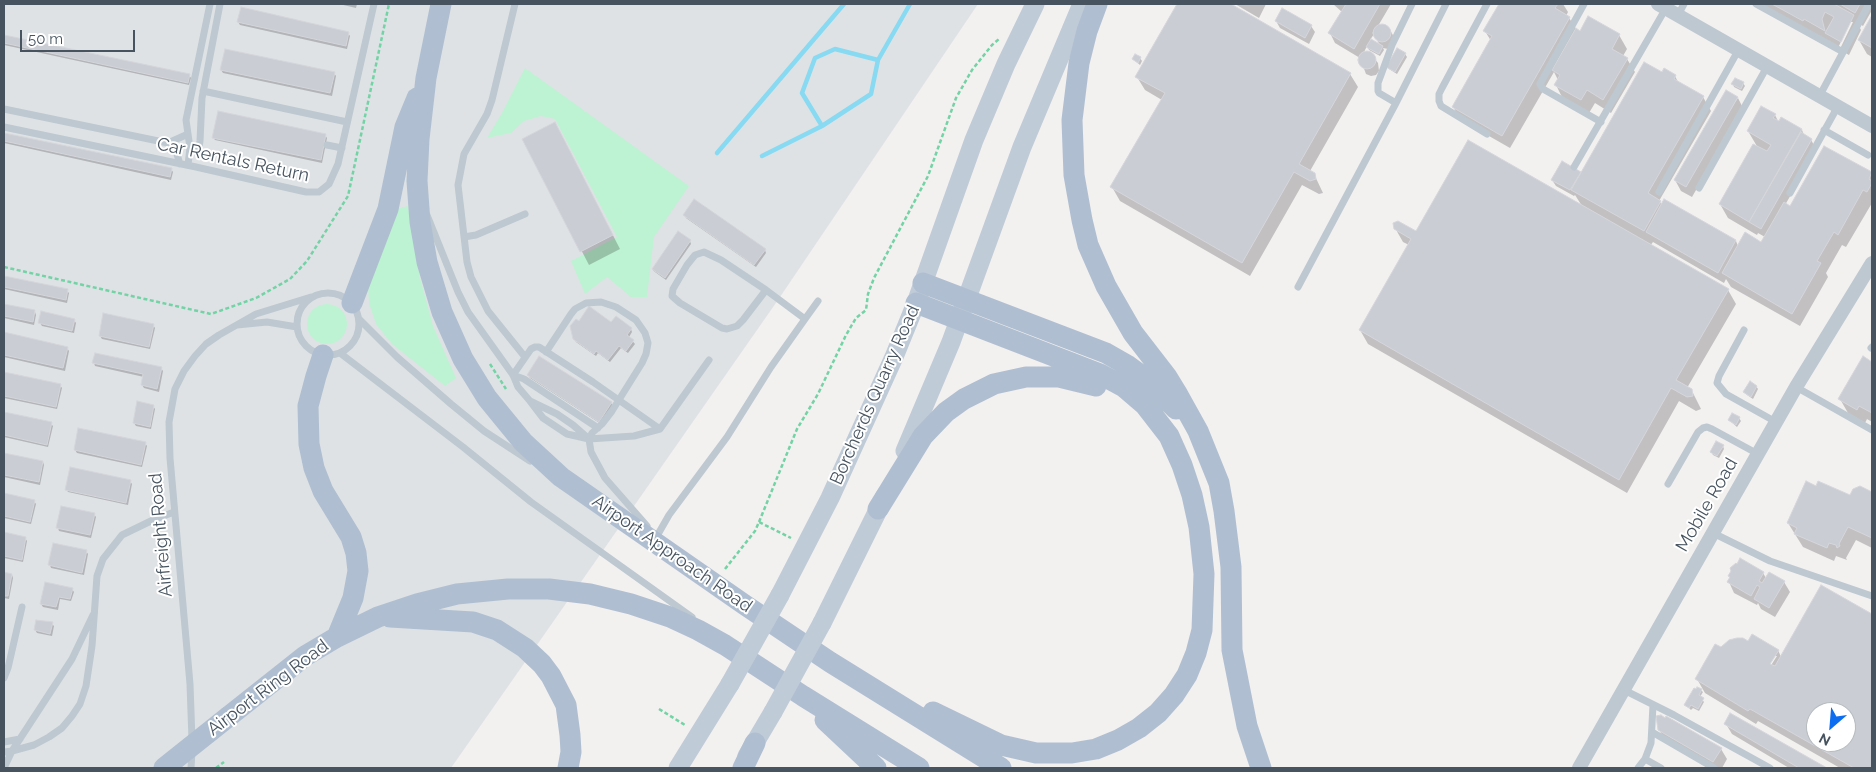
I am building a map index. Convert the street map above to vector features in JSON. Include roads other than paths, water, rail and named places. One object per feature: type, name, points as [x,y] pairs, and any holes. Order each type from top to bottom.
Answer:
[{"type":"main road","points":[[442,4],[426,78],[418,150],[418,199],[423,242],[432,282],[444,317],[463,359],[487,398],[530,450],[561,477]]},
{"type":"main road","name":"Borcherds Quarry Road","points":[[678,768],[730,684],[780,595],[830,498],[894,357],[974,140],[1035,4]]},
{"type":"main road","points":[[738,768],[773,712],[822,623],[878,509],[923,411],[960,320],[1022,147],[1082,4]]},
{"type":"main road","points":[[1097,4],[1087,31],[1079,63],[1073,112],[1072,147],[1074,175],[1082,220],[1088,245],[1106,286],[1133,333],[1178,395],[1198,431],[1219,482],[1230,567],[1232,650],[1247,726],[1261,768]]},
{"type":"main road","points":[[356,311],[388,209],[404,128],[426,78]]},
{"type":"main road","points":[[919,293],[967,299],[1099,350],[1146,379],[1169,401],[1204,448]]},
{"type":"main road","points":[[830,662],[990,740],[1012,748],[1036,753],[1072,754],[1096,749],[1118,740],[1149,721],[1166,705],[1181,686],[1196,653],[1204,618],[1205,582],[1200,534],[1192,495],[1169,436],[1144,404],[1124,387],[1100,374],[960,320],[919,293]]},
{"type":"main road","points":[[332,354],[316,376],[308,406],[309,444],[314,468],[323,491],[351,537],[356,553],[358,571],[354,598],[336,637]]},
{"type":"main road","points":[[878,509],[924,436],[946,412],[964,398],[984,388],[1004,381],[1037,376],[1081,381],[1112,393],[1126,402],[1151,424],[1166,443],[1183,472],[1192,495]]},
{"type":"main road","name":"Airport Approach Road","points":[[561,477],[662,543],[745,606],[830,662],[1001,768]]},
{"type":"main road","name":"Airport Ring Road","points":[[164,768],[297,662],[336,637],[417,604],[462,594],[508,589],[554,590],[595,595],[640,607],[689,625],[725,645]]},
{"type":"main road","points":[[384,616],[473,622],[497,630],[525,648],[542,664],[551,676],[566,705],[570,728],[571,752],[568,768]]},
{"type":"main road","points":[[725,645],[919,768]]},
{"type":"main road","points":[[803,696],[834,730],[876,768]]},
{"type":"main road","points":[[743,768],[755,743]]},
{"type":"street","points":[[1662,6],[1681,9],[1739,49],[1872,126]]},
{"type":"street","name":"Mobile Road","points":[[1579,768],[1796,387],[1872,263]]},
{"type":"lane","points":[[188,165],[190,148],[186,123],[188,102],[210,4]]},
{"type":"lane","points":[[198,154],[203,91],[220,4]]},
{"type":"lane","name":"Car Rentals Return","points":[[4,127],[313,193],[320,192],[329,184],[337,169],[374,4]]},
{"type":"lane","points":[[515,4],[492,100],[487,114],[464,154],[458,185],[467,262],[478,293],[488,311],[525,357]]},
{"type":"lane","points":[[1396,103],[1378,91],[1378,83],[1392,45],[1412,4]]},
{"type":"lane","points":[[1298,287],[1396,103],[1446,4]]},
{"type":"lane","points":[[1487,4],[1438,94],[1441,106],[1487,134]]},
{"type":"lane","points":[[1584,4],[1540,84],[1543,89],[1601,122]]},
{"type":"lane","points":[[1756,4],[1843,52]]},
{"type":"lane","points":[[1820,95],[1869,4]]},
{"type":"lane","points":[[1574,167],[1601,122],[1662,6]]},
{"type":"lane","points":[[1659,192],[1739,49]]},
{"type":"lane","points":[[1699,188],[1768,65]]},
{"type":"lane","points":[[203,91],[347,122]]},
{"type":"lane","points":[[1790,193],[1838,106]]},
{"type":"lane","points":[[4,109],[168,143],[176,148],[180,164]]},
{"type":"lane","points":[[1824,130],[1868,155]]},
{"type":"lane","points":[[168,143],[188,134]]},
{"type":"lane","points":[[327,145],[342,148]]},
{"type":"lane","points":[[418,199],[431,224],[468,312],[513,375],[518,387],[543,418],[566,434],[589,439],[634,436],[660,429],[709,360]]},
{"type":"lane","points":[[464,238],[525,214]]},
{"type":"lane","points":[[766,290],[743,320],[737,326],[727,329],[695,313],[674,298],[672,292],[687,265],[696,255],[704,252],[721,260],[766,290],[806,319]]},
{"type":"lane","points":[[331,292],[341,295],[356,311],[358,333],[354,342],[348,348],[332,354],[314,352],[305,346],[297,328],[297,317],[301,308],[311,297],[331,292]]},
{"type":"lane","name":"Airfreight Road","points":[[191,768],[193,731],[190,684],[174,512],[168,422],[175,389],[184,371],[206,344],[234,325],[256,314],[311,297]]},
{"type":"lane","points":[[662,543],[669,515],[727,437],[771,367],[818,301]]},
{"type":"lane","points":[[546,352],[575,309],[586,303],[608,303],[630,315],[645,333],[647,348],[642,363],[607,418],[589,439],[590,452],[605,478],[662,543]]},
{"type":"lane","name":"Airport Approach Road","points":[[356,311],[398,357],[484,431],[535,464],[561,477]]},
{"type":"lane","name":"Airfreight Road","points":[[234,325],[267,322],[297,328]]},
{"type":"lane","points":[[1744,330],[1719,376],[1719,387],[1726,394],[1776,422]]},
{"type":"lane","points":[[513,375],[531,348],[535,346],[660,429]]},
{"type":"lane","points":[[332,354],[463,447],[531,502],[697,621],[725,645]]},
{"type":"lane","points":[[513,375],[524,379],[598,428]]},
{"type":"lane","points":[[1796,387],[1872,430]]},
{"type":"lane","points":[[530,401],[557,414],[589,439]]},
{"type":"lane","points":[[1668,484],[1694,438],[1703,428],[1712,429],[1758,454]]},
{"type":"lane","points":[[4,752],[34,744],[62,728],[80,704],[86,686],[89,665],[97,576],[103,559],[122,535],[174,512]]},
{"type":"lane","points":[[1712,532],[1770,561],[1872,596]]},
{"type":"lane","points":[[4,678],[22,607]]},
{"type":"lane","points":[[4,768],[12,751],[72,659],[94,613]]},
{"type":"lane","points":[[1624,690],[1674,715],[1770,768]]},
{"type":"lane","points":[[1638,768],[1645,759],[1651,743],[1653,705]]},
{"type":"lane","points":[[1652,732],[1714,768]]},
{"type":"lane","points":[[4,742],[20,739]]},
{"type":"lane","points":[[1645,759],[1661,768]]},
{"type":"waterway","points":[[717,153],[844,4]]},
{"type":"waterway","points":[[822,126],[802,93],[815,58],[835,49],[878,60],[910,4]]},
{"type":"waterway","points":[[762,156],[822,126],[871,94],[878,60]]}]
